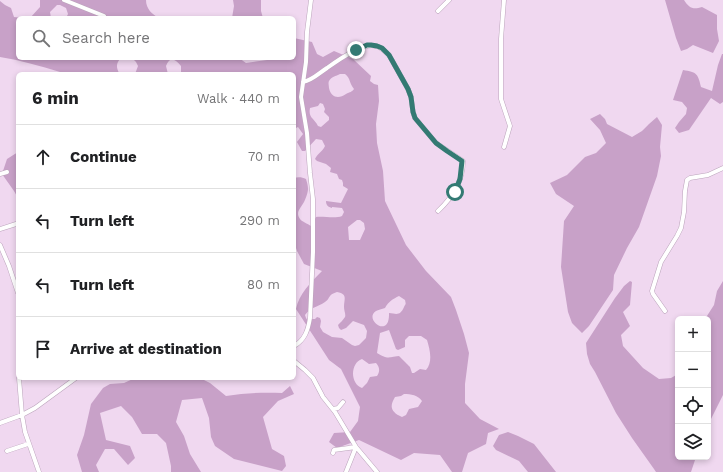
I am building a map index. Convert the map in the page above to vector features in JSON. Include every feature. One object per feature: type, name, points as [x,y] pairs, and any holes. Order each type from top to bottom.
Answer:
[{"type":"street","points":[[64,0],[104,16]]},
{"type":"street","points":[[296,345],[303,339],[309,324],[313,199],[302,100],[311,0]]},
{"type":"street","points":[[438,11],[450,0]]},
{"type":"street","points":[[504,0],[500,39],[501,99],[510,126],[504,147]]},
{"type":"street","points":[[303,82],[310,80],[338,60],[367,45],[377,46],[386,51],[408,89],[415,118],[436,143],[462,161],[460,179],[455,192],[446,204],[438,211]]},
{"type":"street","points":[[664,311],[652,291],[661,262],[681,228],[687,180],[690,178],[708,175],[723,168]]},
{"type":"street","points":[[0,174],[7,172]]},
{"type":"street","points":[[0,229],[16,224]]},
{"type":"street","points":[[0,245],[16,287]]},
{"type":"street","points":[[296,362],[310,375],[356,447],[375,471]]},
{"type":"street","points":[[19,380],[25,432],[39,472]]},
{"type":"street","points":[[0,423],[22,415],[40,405],[73,380]]},
{"type":"street","points":[[333,409],[338,408],[343,402]]},
{"type":"street","points":[[7,451],[28,444]]},
{"type":"street","points":[[333,453],[334,450],[356,447]]},
{"type":"street","points":[[346,472],[356,447]]},
{"type":"shaded area","points":[[40,0],[146,0],[150,11],[156,16],[67,16],[68,14],[66,8],[57,5],[50,12],[51,16],[32,16],[40,7]]},
{"type":"shaded area","points":[[233,0],[261,0],[262,16],[232,16],[234,6]]},
{"type":"shaded area","points":[[665,0],[684,0],[692,8],[702,7],[717,15],[719,41],[713,53],[693,45],[681,51]]},
{"type":"shaded area","points":[[0,1],[11,8],[14,17],[16,17],[16,60],[120,60],[117,63],[119,72],[60,72],[38,65],[0,57]]},
{"type":"shaded area","points":[[296,38],[312,42],[317,54],[323,57],[334,51],[353,59],[371,76],[370,81],[378,85],[379,101],[376,124],[377,143],[383,171],[385,201],[406,245],[426,271],[451,297],[469,353],[465,384],[465,403],[480,419],[499,429],[488,433],[486,444],[468,453],[462,472],[452,472],[440,455],[414,453],[401,460],[359,440],[337,448],[329,442],[334,433],[350,432],[358,421],[360,407],[341,369],[329,360],[296,309],[303,293],[322,271],[304,264],[296,248],[296,178],[306,179],[308,192],[298,214],[301,220],[311,226],[316,217],[342,216],[344,212],[342,208],[329,207],[326,201],[341,203],[348,189],[343,186],[342,180],[339,179],[337,174],[330,172],[331,168],[315,159],[325,146],[322,140],[316,139],[305,151],[302,151],[297,142],[303,134],[298,127],[296,128],[296,72],[181,72],[181,66],[173,60],[242,60],[246,63],[267,60],[296,60]],"holes":[[[340,74],[345,74],[347,76],[354,89],[341,97],[336,97],[333,96],[330,91],[329,82],[331,78]],[[320,103],[323,104],[325,109],[324,112],[329,117],[329,120],[321,127],[318,126],[310,114],[310,108],[318,106]],[[357,220],[364,223],[365,229],[360,240],[349,240],[348,227]],[[337,292],[343,294],[345,297],[345,317],[338,325],[339,328],[341,330],[346,328],[353,321],[364,325],[367,331],[366,338],[359,345],[352,345],[342,338],[332,337],[323,332],[320,327],[320,318],[317,317],[308,321],[306,318],[305,315],[308,312],[327,301],[330,295]],[[399,296],[405,300],[406,304],[403,310],[398,314],[389,313],[386,325],[378,325],[373,318],[373,314],[376,311],[385,308],[390,302]],[[389,330],[396,349],[398,350],[405,347],[405,340],[409,336],[421,336],[427,340],[430,352],[430,363],[426,370],[420,369],[412,373],[410,367],[399,356],[384,357],[377,353],[380,333]],[[362,359],[369,364],[376,363],[379,368],[379,373],[377,376],[370,377],[362,388],[355,382],[353,374],[355,365]],[[404,394],[409,394],[416,396],[422,401],[418,407],[409,409],[406,415],[402,417],[395,413],[392,409],[392,404],[395,397]]]},
{"type":"shaded area","points":[[722,54],[723,102],[720,104],[711,98],[689,130],[679,133],[675,128],[686,114],[687,108],[682,102],[673,100],[683,70],[696,74],[701,87],[712,91]]},
{"type":"shaded area","points":[[134,60],[171,60],[166,66],[168,72],[136,72],[138,66]]},
{"type":"shaded area","points":[[600,114],[605,119],[607,124],[632,137],[642,131],[657,117],[662,125],[660,147],[661,156],[657,176],[639,227],[614,275],[613,290],[589,326],[582,333],[572,323],[568,312],[561,267],[564,221],[574,206],[556,194],[550,183],[567,175],[585,157],[596,153],[606,143],[600,130],[590,119]]},
{"type":"shaded area","points":[[16,153],[16,194],[2,174],[7,159]]},
{"type":"shaded area","points":[[630,281],[632,282],[630,305],[623,312],[630,326],[621,335],[623,346],[643,368],[659,379],[671,378],[675,376],[675,460],[695,460],[691,472],[656,472],[616,413],[590,364],[586,343],[624,286]]},
{"type":"shaded area","points":[[723,281],[723,395],[711,419],[711,316],[707,316],[714,305],[717,291]]},
{"type":"shaded area","points":[[131,380],[204,380],[226,396],[254,393],[282,393],[290,386],[294,394],[278,401],[263,417],[272,449],[284,456],[286,466],[282,471],[234,459],[215,446],[211,437],[209,418],[202,398],[182,400],[176,422],[184,436],[190,454],[201,472],[171,472],[166,443],[157,434],[142,434],[132,417],[121,406],[100,413],[106,440],[130,446],[135,458],[128,465],[114,449],[105,449],[96,465],[99,472],[82,472],[77,455],[84,435],[91,404],[103,388],[110,384],[124,383]]},
{"type":"shaded area","points":[[508,432],[534,444],[556,472],[528,472],[519,461],[496,450],[493,446],[499,435]]},
{"type":"route","points":[[356,50],[367,45],[371,45],[382,48],[389,55],[408,89],[411,97],[413,115],[415,118],[436,143],[463,162],[460,179],[455,192]]}]
